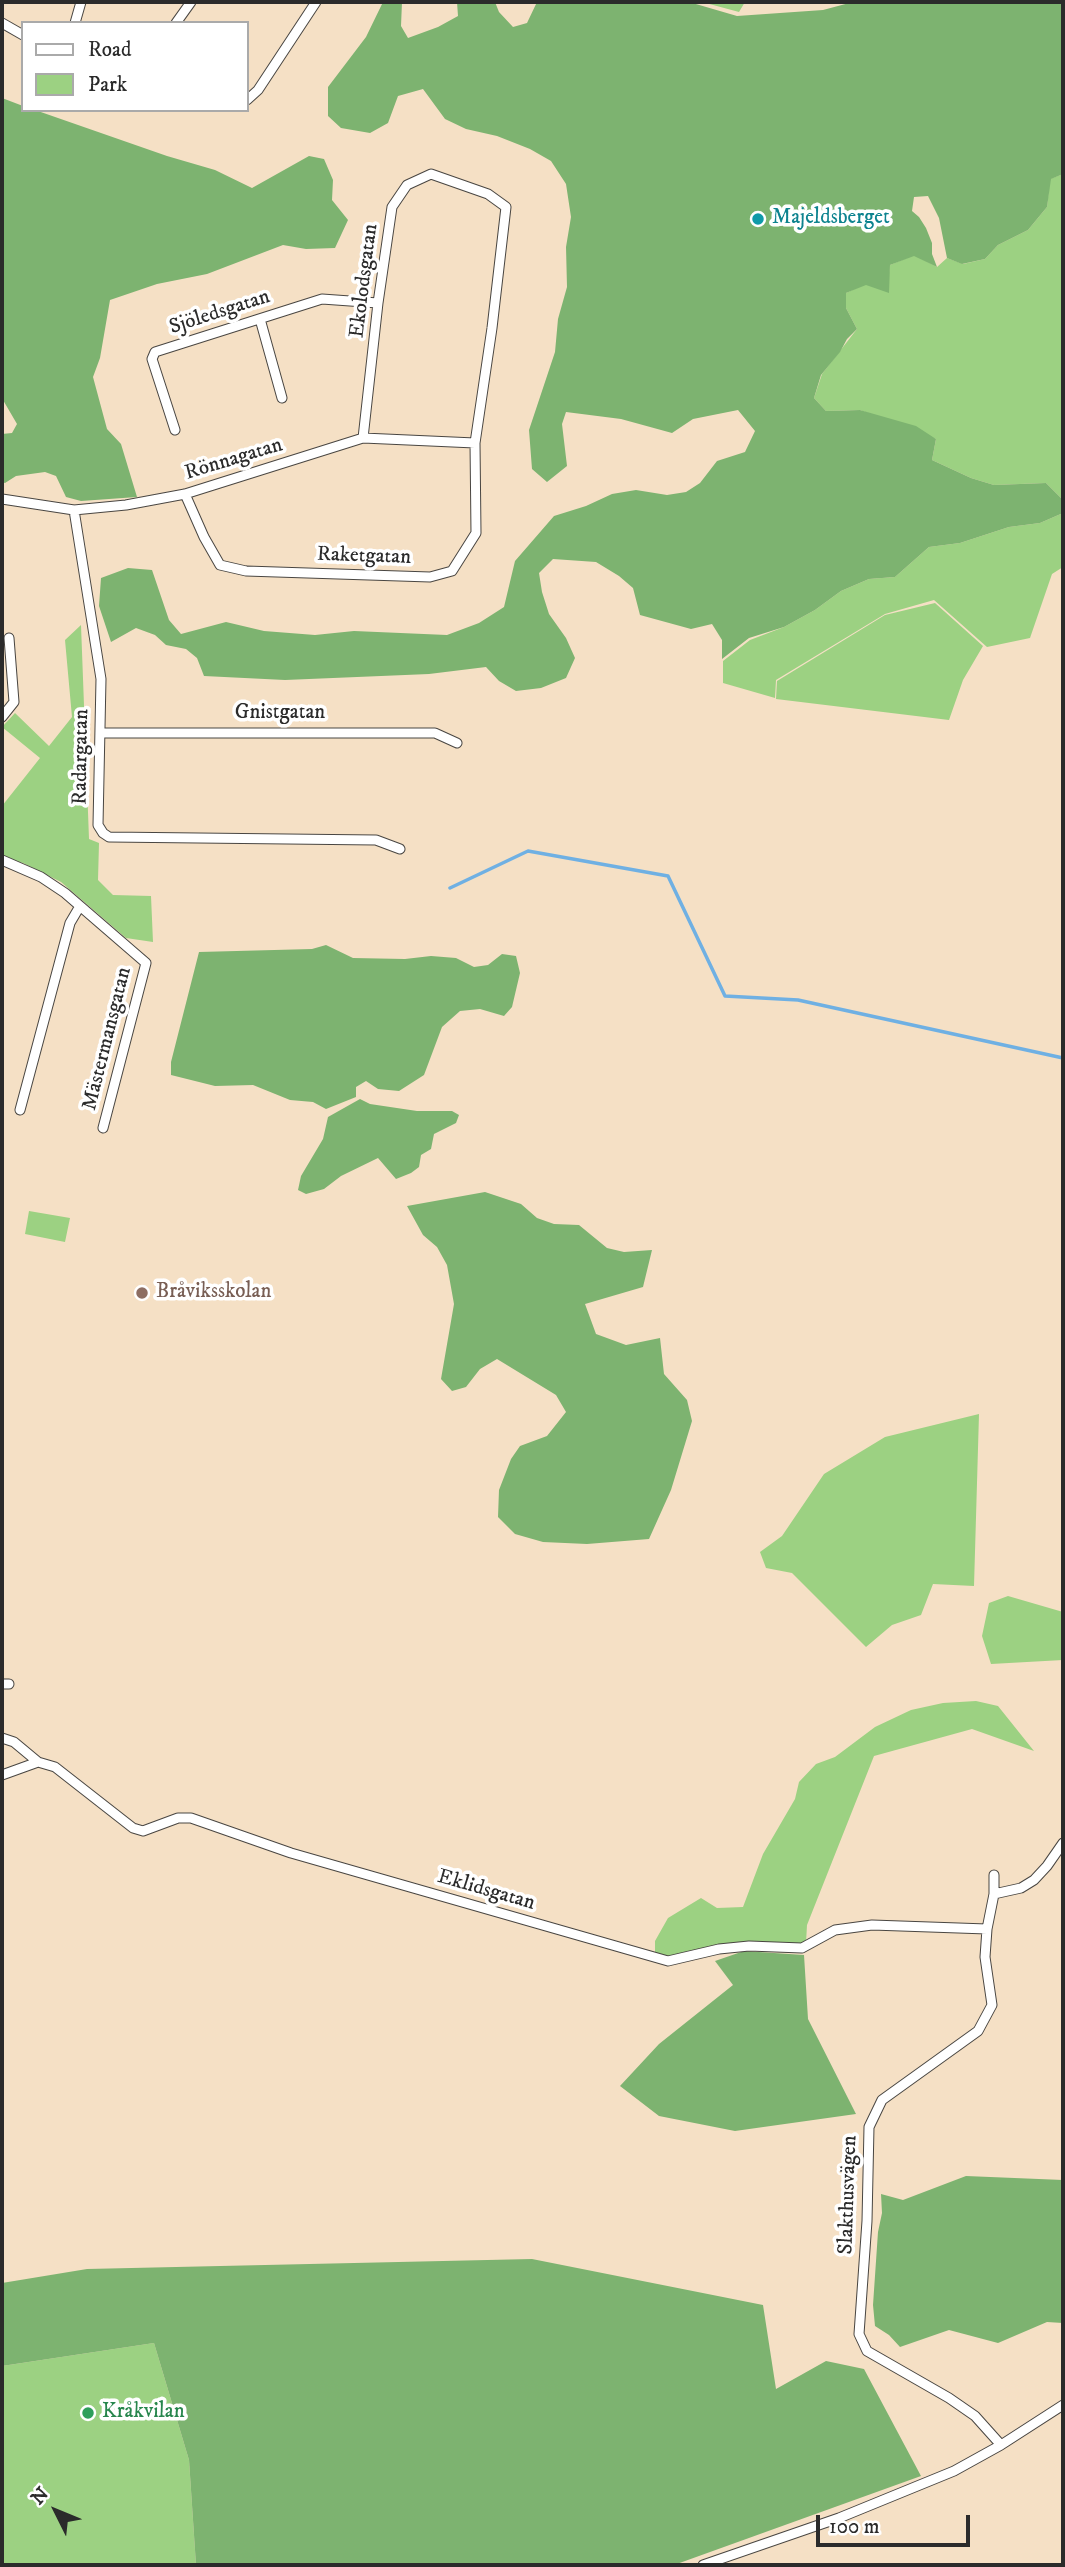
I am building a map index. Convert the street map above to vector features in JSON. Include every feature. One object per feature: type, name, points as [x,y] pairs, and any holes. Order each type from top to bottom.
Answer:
[{"type":"street","points":[[76,21],[81,2]]},
{"type":"street","points":[[177,21],[191,2]]},
{"type":"street","points":[[248,99],[258,90],[316,2]]},
{"type":"street","points":[[2,23],[21,34]]},
{"type":"street","name":"Ekolodsgatan","points":[[363,438],[392,207],[407,185],[431,174],[488,194],[506,207],[475,443]]},
{"type":"street","name":"Sjöledsgatan","points":[[175,430],[152,359],[155,352],[322,299],[378,303]]},
{"type":"street","points":[[260,319],[282,398]]},
{"type":"street","name":"Rönnagatan","points":[[2,499],[74,510],[126,505],[185,494],[363,438],[475,443]]},
{"type":"street","name":"Raketgatan","points":[[185,494],[220,565],[246,571],[430,577],[452,571],[476,533],[475,443]]},
{"type":"street","name":"Radargatan","points":[[74,510],[101,679],[99,825],[103,833],[109,837],[376,840],[400,849]]},
{"type":"street","points":[[2,717],[14,702],[9,638]]},
{"type":"street","name":"Gnistgatan","points":[[101,733],[435,733],[457,744]]},
{"type":"street","name":"Mästermansgatan","points":[[2,860],[41,877],[80,906],[146,963],[103,1128]]},
{"type":"street","points":[[20,1110],[70,923],[80,906]]},
{"type":"street","name":"Eklidsgatan","points":[[2,1738],[14,1742],[37,1762],[55,1768],[133,1828],[143,1831],[178,1818],[191,1818],[291,1853],[668,1961],[700,1952],[739,1947],[802,1948],[835,1930],[872,1925],[987,1929]]},
{"type":"street","points":[[2,1774],[37,1762]]},
{"type":"street","points":[[994,1894],[1021,1888],[1034,1880],[1048,1866],[1063,1843]]},
{"type":"street","name":"Slakthusvägen","points":[[994,1875],[985,1958],[992,2005],[978,2031],[882,2100],[869,2127],[867,2221],[859,2334],[867,2351],[958,2404],[975,2416],[1001,2445]]},
{"type":"street","points":[[703,2565],[839,2518],[954,2471],[1001,2445],[1063,2405]]},
{"type":"green space","points":[[383,2],[402,2],[401,26],[408,38],[458,16],[457,2],[495,2],[499,12],[513,27],[527,23],[537,2],[689,2],[737,16],[823,10],[853,2],[1063,2],[1063,174],[1051,179],[1047,207],[1028,230],[998,245],[985,259],[962,264],[947,258],[939,218],[928,196],[914,197],[912,211],[926,228],[937,267],[914,256],[890,265],[889,293],[866,285],[846,293],[846,308],[857,329],[821,375],[814,398],[826,411],[860,410],[916,426],[936,439],[932,460],[971,478],[994,485],[1046,483],[1063,500],[1063,513],[1040,523],[1009,527],[960,543],[929,547],[895,577],[869,579],[841,591],[815,610],[784,627],[749,638],[722,659],[722,640],[712,624],[691,629],[640,615],[633,588],[619,576],[596,562],[553,559],[539,573],[542,592],[549,614],[566,638],[575,658],[566,678],[541,688],[516,691],[499,681],[486,667],[429,674],[285,680],[204,676],[197,658],[186,649],[166,645],[155,635],[136,628],[111,642],[99,606],[101,578],[128,568],[152,570],[169,620],[181,634],[226,622],[264,631],[315,635],[354,631],[447,635],[479,623],[504,607],[515,561],[554,516],[612,494],[636,490],[667,495],[686,492],[700,483],[717,461],[745,452],[755,431],[738,410],[693,419],[672,433],[621,419],[566,412],[562,424],[567,466],[547,482],[532,469],[529,430],[555,352],[558,319],[567,287],[566,247],[571,217],[566,184],[551,161],[530,149],[497,136],[466,129],[445,119],[423,89],[398,96],[388,123],[370,133],[341,128],[328,116],[328,87],[366,37]]},
{"type":"green space","points":[[702,2],[745,2],[739,12]]},
{"type":"green space","points":[[2,98],[21,105],[21,112],[41,112],[215,170],[252,188],[309,156],[324,159],[333,180],[332,200],[348,220],[335,248],[306,249],[283,245],[207,274],[157,284],[110,300],[100,358],[93,377],[107,429],[121,444],[137,497],[81,501],[66,497],[56,476],[45,472],[16,476],[5,483],[2,482],[2,434],[12,433],[17,424],[3,400]]},
{"type":"green space","points":[[1063,174],[1063,500],[1046,483],[994,485],[971,478],[932,460],[936,439],[860,410],[826,411],[814,398],[822,374],[857,329],[846,308],[846,293],[889,273],[890,265],[914,255],[937,267],[947,258],[963,264],[985,259],[998,245],[1028,230],[1047,207],[1050,179]]},
{"type":"green space","points":[[1063,513],[1063,567],[1052,574],[1030,638],[987,647],[934,600],[885,614],[776,680],[775,698],[723,683],[723,661],[750,640],[784,627],[815,610],[841,591],[869,579],[895,577],[929,547],[960,543],[1009,527],[1040,523]]},
{"type":"green space","points":[[935,603],[983,646],[963,680],[949,720],[776,699],[777,681],[885,615]]},
{"type":"green space","points":[[81,625],[89,839],[99,843],[98,880],[113,895],[151,896],[153,942],[126,938],[61,882],[23,863],[2,858],[2,806],[40,758],[2,727],[15,713],[49,746],[72,717],[65,640]]},
{"type":"green space","points":[[326,945],[353,958],[405,959],[431,956],[456,958],[474,967],[488,965],[502,954],[516,956],[520,973],[512,1007],[504,1016],[480,1009],[460,1011],[442,1027],[424,1075],[399,1091],[378,1089],[366,1081],[356,1087],[356,1097],[326,1109],[313,1102],[290,1100],[253,1085],[215,1086],[171,1075],[171,1062],[199,952],[312,949]]},
{"type":"green space","points":[[360,1099],[370,1104],[417,1111],[452,1111],[459,1115],[456,1123],[434,1134],[431,1149],[421,1155],[419,1167],[411,1173],[396,1179],[378,1158],[341,1176],[324,1189],[306,1194],[298,1190],[301,1176],[323,1139],[328,1117]]},
{"type":"green space","points":[[485,1192],[521,1204],[537,1218],[554,1224],[579,1225],[607,1248],[624,1252],[652,1250],[643,1287],[585,1304],[596,1334],[626,1345],[660,1338],[664,1374],[687,1400],[692,1421],[671,1490],[649,1539],[587,1544],[543,1542],[515,1534],[498,1517],[499,1490],[511,1459],[520,1446],[547,1436],[566,1412],[556,1395],[497,1359],[480,1369],[466,1387],[452,1391],[441,1379],[454,1304],[447,1265],[437,1247],[423,1235],[407,1206]]},
{"type":"green space","points":[[29,1211],[70,1218],[65,1242],[25,1234]]},
{"type":"green space","points":[[979,1414],[974,1586],[933,1584],[921,1615],[892,1625],[866,1647],[792,1573],[766,1568],[760,1552],[782,1536],[824,1474],[885,1437]]},
{"type":"green space","points":[[1008,1596],[1063,1612],[1063,1660],[991,1664],[982,1636],[989,1603]]},
{"type":"green space","points":[[976,1701],[998,1706],[1034,1751],[972,1729],[874,1756],[807,1925],[806,1943],[792,1946],[750,1945],[671,1959],[655,1955],[655,1941],[668,1918],[701,1898],[717,1908],[743,1907],[763,1854],[795,1799],[799,1782],[816,1764],[835,1757],[875,1727],[911,1710],[943,1703]]},
{"type":"green space","points":[[744,1951],[804,1955],[808,2019],[856,2114],[735,2131],[659,2116],[620,2086],[659,2044],[733,1985],[715,1961]]},
{"type":"green space","points":[[966,2176],[1063,2180],[1063,2323],[1047,2322],[998,2343],[949,2330],[900,2347],[889,2335],[875,2326],[873,2305],[878,2232],[882,2213],[881,2194],[903,2200]]},
{"type":"green space","points":[[532,2259],[763,2305],[776,2389],[826,2361],[864,2369],[921,2476],[674,2565],[196,2565],[189,2460],[154,2343],[2,2366],[2,2283],[87,2269]]},
{"type":"green space","name":"Kråkvilan","points":[[154,2343],[189,2460],[196,2565],[2,2565],[2,2366]]},
{"type":"waterway","points":[[450,888],[528,851],[668,876],[725,996],[798,1000],[1063,1058]]},
{"type":"place","name":"Majeldsberget","points":[[758,219]]},
{"type":"place","name":"Bråviksskolan","points":[[142,1293]]},
{"type":"place","name":"Kråkvilan","points":[[88,2413]]}]
